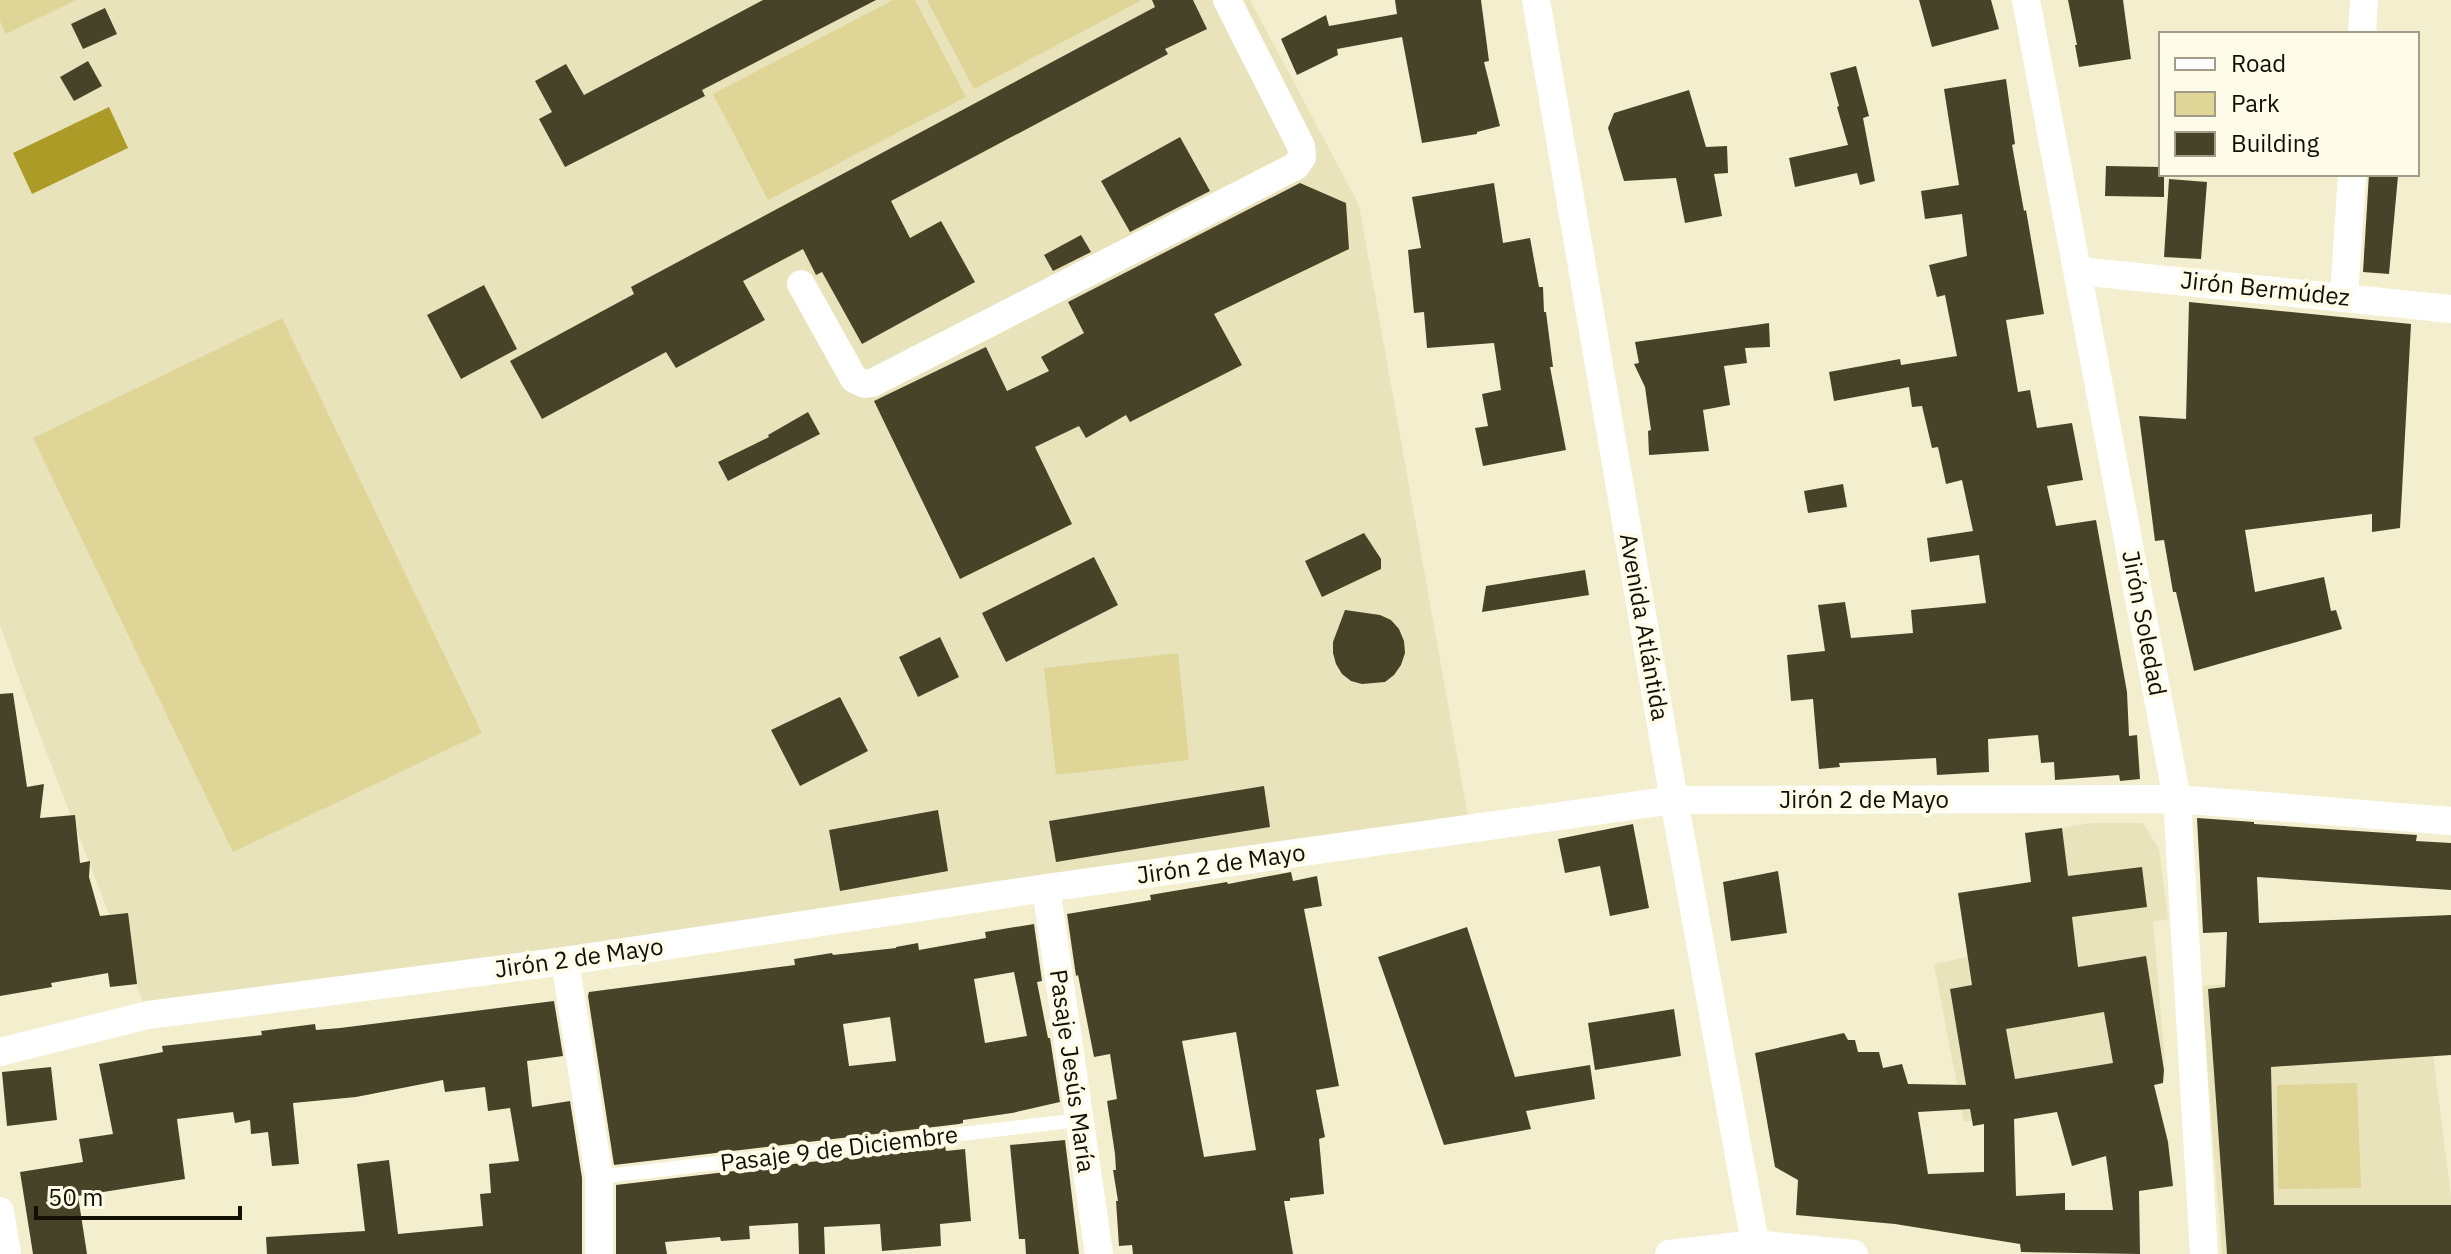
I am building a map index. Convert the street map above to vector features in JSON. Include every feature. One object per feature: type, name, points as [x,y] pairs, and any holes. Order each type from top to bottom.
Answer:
[{"type":"street","points":[[801,284],[854,379],[865,384],[872,383],[1296,166],[1302,157],[1301,146],[1227,0]]},
{"type":"street","name":"Avenida Atlántida","points":[[1536,0],[1674,800],[1756,1249]]},
{"type":"street","name":"Jirón Soledad","points":[[2026,0],[2177,799],[2204,1254]]},
{"type":"street","points":[[2362,32],[2364,0]]},
{"type":"street","points":[[2344,297],[2352,176]]},
{"type":"street","name":"Jirón Bermúdez","points":[[2079,271],[2451,309]]},
{"type":"street","name":"Jirón 2 de Mayo","points":[[0,1052],[148,1015],[565,961],[1046,888],[1674,800],[2177,799],[2451,821]]},
{"type":"street","name":"Pasaje Jesús María","points":[[1046,888],[1099,1254]]},
{"type":"street","points":[[565,961],[599,1177],[599,1254]]},
{"type":"street","points":[[0,1211],[7,1254]]},
{"type":"street","points":[[1669,1254],[1756,1249],[1854,1254]]},
{"type":"lane","name":"Pasaje 9 de Diciembre","points":[[599,1177],[1079,1120]]},
{"type":"shaded area","points":[[0,0],[1250,0],[1359,205],[1470,828],[148,1015],[0,625]]},
{"type":"shaded area","points":[[109,107],[128,148],[32,194],[13,153]]},
{"type":"shaded area","points":[[2091,823],[2143,823],[2159,849],[2168,919],[2153,922],[2165,1062],[2108,1074],[2112,1093],[1964,1122],[1934,964],[2073,930],[2062,828]]},
{"type":"shaded area","points":[[2260,982],[2433,1055],[2451,1196],[2451,1254],[2222,1254],[2201,986]]},
{"type":"green space","points":[[0,0],[76,0],[6,34],[0,21]]},
{"type":"green space","points":[[893,0],[915,0],[966,97],[768,200],[713,94]]},
{"type":"green space","points":[[927,0],[1139,0],[1140,1],[974,89]]},
{"type":"green space","points":[[282,318],[482,733],[233,852],[33,438]]},
{"type":"green space","points":[[1178,653],[1189,760],[1056,775],[1044,668]]},
{"type":"green space","points":[[2357,1083],[2361,1188],[2278,1189],[2277,1085]]},
{"type":"building","points":[[763,0],[876,0],[702,90],[705,96],[565,167],[539,119],[552,112],[535,81],[566,64],[584,95]]},
{"type":"building","points":[[1152,0],[1193,0],[1207,29],[1165,49],[1168,54],[891,201],[910,238],[941,221],[975,282],[862,344],[822,272],[816,275],[803,249],[743,281],[765,320],[676,368],[666,352],[542,419],[510,361],[634,294],[631,287],[1155,7]]},
{"type":"building","points":[[1395,0],[1481,0],[1489,61],[1484,62],[1500,126],[1477,134],[1422,143],[1402,37],[1337,49],[1338,55],[1297,75],[1281,39],[1326,15],[1329,26],[1397,14]]},
{"type":"building","points":[[1919,0],[1991,0],[1999,29],[1932,47]]},
{"type":"building","points":[[2068,0],[2123,0],[2131,59],[2079,67]]},
{"type":"building","points":[[105,8],[117,34],[83,49],[71,24]]},
{"type":"building","points":[[88,61],[102,86],[74,101],[60,77]]},
{"type":"building","points":[[1856,66],[1869,116],[1863,118],[1875,181],[1860,185],[1857,173],[1795,187],[1789,158],[1848,145],[1830,73]]},
{"type":"building","points":[[2006,79],[2015,144],[2012,145],[2044,314],[2006,320],[2018,392],[2030,390],[2037,428],[2072,423],[2083,480],[2047,486],[2056,526],[2096,520],[2127,692],[2129,736],[2137,735],[2140,779],[2120,781],[2119,775],[2055,780],[2054,762],[2041,763],[2038,735],[1988,739],[1989,772],[1937,775],[1936,758],[1839,763],[1840,767],[1819,769],[1813,699],[1791,701],[1787,655],[1825,651],[1818,605],[1845,602],[1851,638],[1913,633],[1911,610],[1986,603],[1979,555],[1930,562],[1927,538],[1973,531],[1962,480],[1946,484],[1938,447],[1932,448],[1922,406],[1912,407],[1909,387],[1834,401],[1829,372],[1900,359],[1901,365],[1957,356],[1945,295],[1937,297],[1929,265],[1967,256],[1962,214],[1925,219],[1921,191],[1959,185],[1944,89]]},
{"type":"building","points":[[1689,90],[1706,147],[1727,146],[1728,173],[1714,174],[1722,216],[1685,223],[1676,178],[1624,181],[1608,128],[1614,113]]},
{"type":"building","points":[[1180,137],[1210,191],[1130,232],[1101,181]]},
{"type":"building","points":[[2106,166],[2159,167],[2159,176],[2164,176],[2164,197],[2105,196]]},
{"type":"building","points":[[2369,176],[2398,176],[2389,274],[2363,272]]},
{"type":"building","points":[[2169,179],[2207,182],[2201,259],[2164,257]]},
{"type":"building","points":[[1300,183],[1346,203],[1349,249],[1214,314],[1242,365],[1130,422],[1126,415],[1086,438],[1079,426],[1035,447],[1072,524],[960,579],[874,401],[986,347],[1007,391],[1049,371],[1041,357],[1084,333],[1068,302]]},
{"type":"building","points":[[1494,183],[1503,243],[1530,238],[1539,287],[1543,287],[1553,367],[1550,367],[1566,450],[1483,466],[1475,428],[1488,426],[1482,394],[1501,390],[1494,343],[1427,348],[1424,312],[1414,313],[1408,250],[1421,248],[1412,197]]},
{"type":"building","points":[[1081,235],[1091,252],[1053,271],[1044,255]]},
{"type":"building","points":[[484,285],[517,349],[461,379],[427,315]]},
{"type":"building","points":[[2189,302],[2411,324],[2400,528],[2372,532],[2372,514],[2245,530],[2255,592],[2324,577],[2331,611],[2336,610],[2342,629],[2194,671],[2176,592],[2173,592],[2164,540],[2155,541],[2139,416],[2186,419]]},
{"type":"building","points":[[1769,323],[1770,347],[1745,348],[1747,363],[1724,366],[1730,405],[1703,410],[1709,451],[1649,455],[1648,431],[1651,430],[1645,387],[1634,364],[1639,363],[1635,342]]},
{"type":"building","points":[[808,412],[820,434],[728,481],[718,462],[769,437]]},
{"type":"building","points":[[1843,484],[1847,507],[1808,513],[1804,491]]},
{"type":"building","points":[[1364,533],[1381,559],[1381,569],[1322,597],[1305,561]]},
{"type":"building","points":[[1094,557],[1118,605],[1006,662],[982,613]]},
{"type":"building","points":[[1585,570],[1589,595],[1482,612],[1486,586]]},
{"type":"building","points":[[1345,610],[1380,615],[1391,620],[1399,629],[1405,653],[1401,665],[1385,682],[1362,684],[1351,681],[1336,664],[1333,642]]},
{"type":"building","points":[[940,637],[959,677],[918,697],[899,657]]},
{"type":"building","points":[[13,693],[27,787],[44,784],[40,818],[75,815],[80,863],[90,861],[89,877],[100,916],[128,913],[137,984],[110,987],[108,973],[0,996],[0,694]]},
{"type":"building","points":[[840,697],[868,751],[800,786],[771,730]]},
{"type":"building","points":[[1264,786],[1270,827],[1056,862],[1049,821]]},
{"type":"building","points":[[938,810],[948,871],[840,891],[829,830]]},
{"type":"building","points":[[2197,818],[2417,835],[2416,841],[2451,843],[2451,890],[2257,877],[2259,923],[2451,915],[2451,1055],[2271,1067],[2274,1205],[2451,1205],[2451,1254],[2227,1254],[2208,989],[2225,987],[2227,932],[2203,933]]},
{"type":"building","points":[[1633,824],[1649,908],[1610,916],[1600,866],[1565,873],[1558,839]]},
{"type":"building","points":[[2062,828],[2068,876],[2142,867],[2147,907],[2072,917],[2078,967],[2146,956],[2164,1070],[2163,1083],[2154,1085],[2168,1142],[2173,1186],[2139,1191],[2140,1254],[2021,1252],[2020,1244],[1895,1224],[1796,1215],[1798,1180],[1775,1167],[1755,1053],[1844,1033],[1848,1040],[1855,1040],[1858,1052],[1879,1052],[1883,1068],[1902,1064],[1908,1084],[1966,1085],[1950,989],[1972,985],[1958,893],[2031,882],[2025,833]],"holes":[[[2104,1012],[2113,1063],[2015,1079],[2006,1029]],[[1970,1109],[1973,1126],[1984,1124],[1984,1172],[1928,1174],[1918,1112]],[[2057,1112],[2072,1166],[2106,1156],[2113,1210],[2065,1210],[2065,1193],[2016,1196],[2014,1119]]]},
{"type":"building","points":[[1778,871],[1787,933],[1731,941],[1723,882]]},
{"type":"building","points":[[1291,872],[1293,881],[1317,876],[1322,906],[1304,909],[1339,1086],[1316,1090],[1325,1137],[1319,1139],[1324,1194],[1284,1201],[1293,1254],[1133,1254],[1132,1245],[1119,1246],[1118,1201],[1113,1170],[1116,1170],[1115,1154],[1107,1101],[1117,1099],[1110,1054],[1094,1057],[1076,976],[1067,914],[1151,900],[1150,895]],"holes":[[[1236,1032],[1256,1150],[1204,1157],[1182,1041]]]},
{"type":"building","points":[[1034,924],[1042,981],[1037,982],[1060,1102],[963,1120],[959,1124],[614,1165],[589,992],[795,965],[794,959],[832,953],[896,948],[918,943],[919,950],[986,938],[985,932]],"holes":[[[1014,972],[1027,1036],[985,1043],[974,979]],[[890,1017],[896,1061],[849,1066],[843,1024]]]},
{"type":"building","points":[[1467,927],[1515,1077],[1590,1065],[1595,1099],[1526,1111],[1531,1129],[1444,1145],[1378,957]]},
{"type":"building","points":[[554,1001],[563,1056],[527,1061],[532,1107],[570,1101],[582,1178],[582,1254],[267,1254],[266,1237],[365,1231],[357,1164],[389,1160],[398,1234],[483,1226],[480,1194],[491,1193],[489,1164],[519,1161],[510,1108],[488,1111],[485,1087],[445,1092],[443,1080],[356,1097],[293,1103],[299,1164],[272,1166],[268,1132],[251,1134],[250,1120],[235,1123],[233,1112],[177,1119],[185,1179],[78,1196],[87,1254],[33,1254],[20,1172],[83,1162],[79,1139],[113,1134],[99,1064],[163,1052],[162,1046],[262,1035],[261,1031],[315,1024],[316,1030],[340,1028]]},
{"type":"building","points":[[1674,1009],[1681,1056],[1595,1070],[1588,1023]]},
{"type":"building","points":[[51,1067],[57,1120],[7,1126],[2,1072]]},
{"type":"building","points":[[1065,1140],[1079,1254],[1026,1254],[1025,1239],[1019,1239],[1010,1145]]},
{"type":"building","points":[[945,1146],[946,1151],[965,1149],[971,1221],[940,1224],[941,1246],[882,1251],[880,1224],[824,1227],[825,1254],[799,1254],[798,1223],[749,1226],[750,1239],[721,1241],[720,1237],[665,1242],[667,1254],[616,1254],[616,1185]]}]
